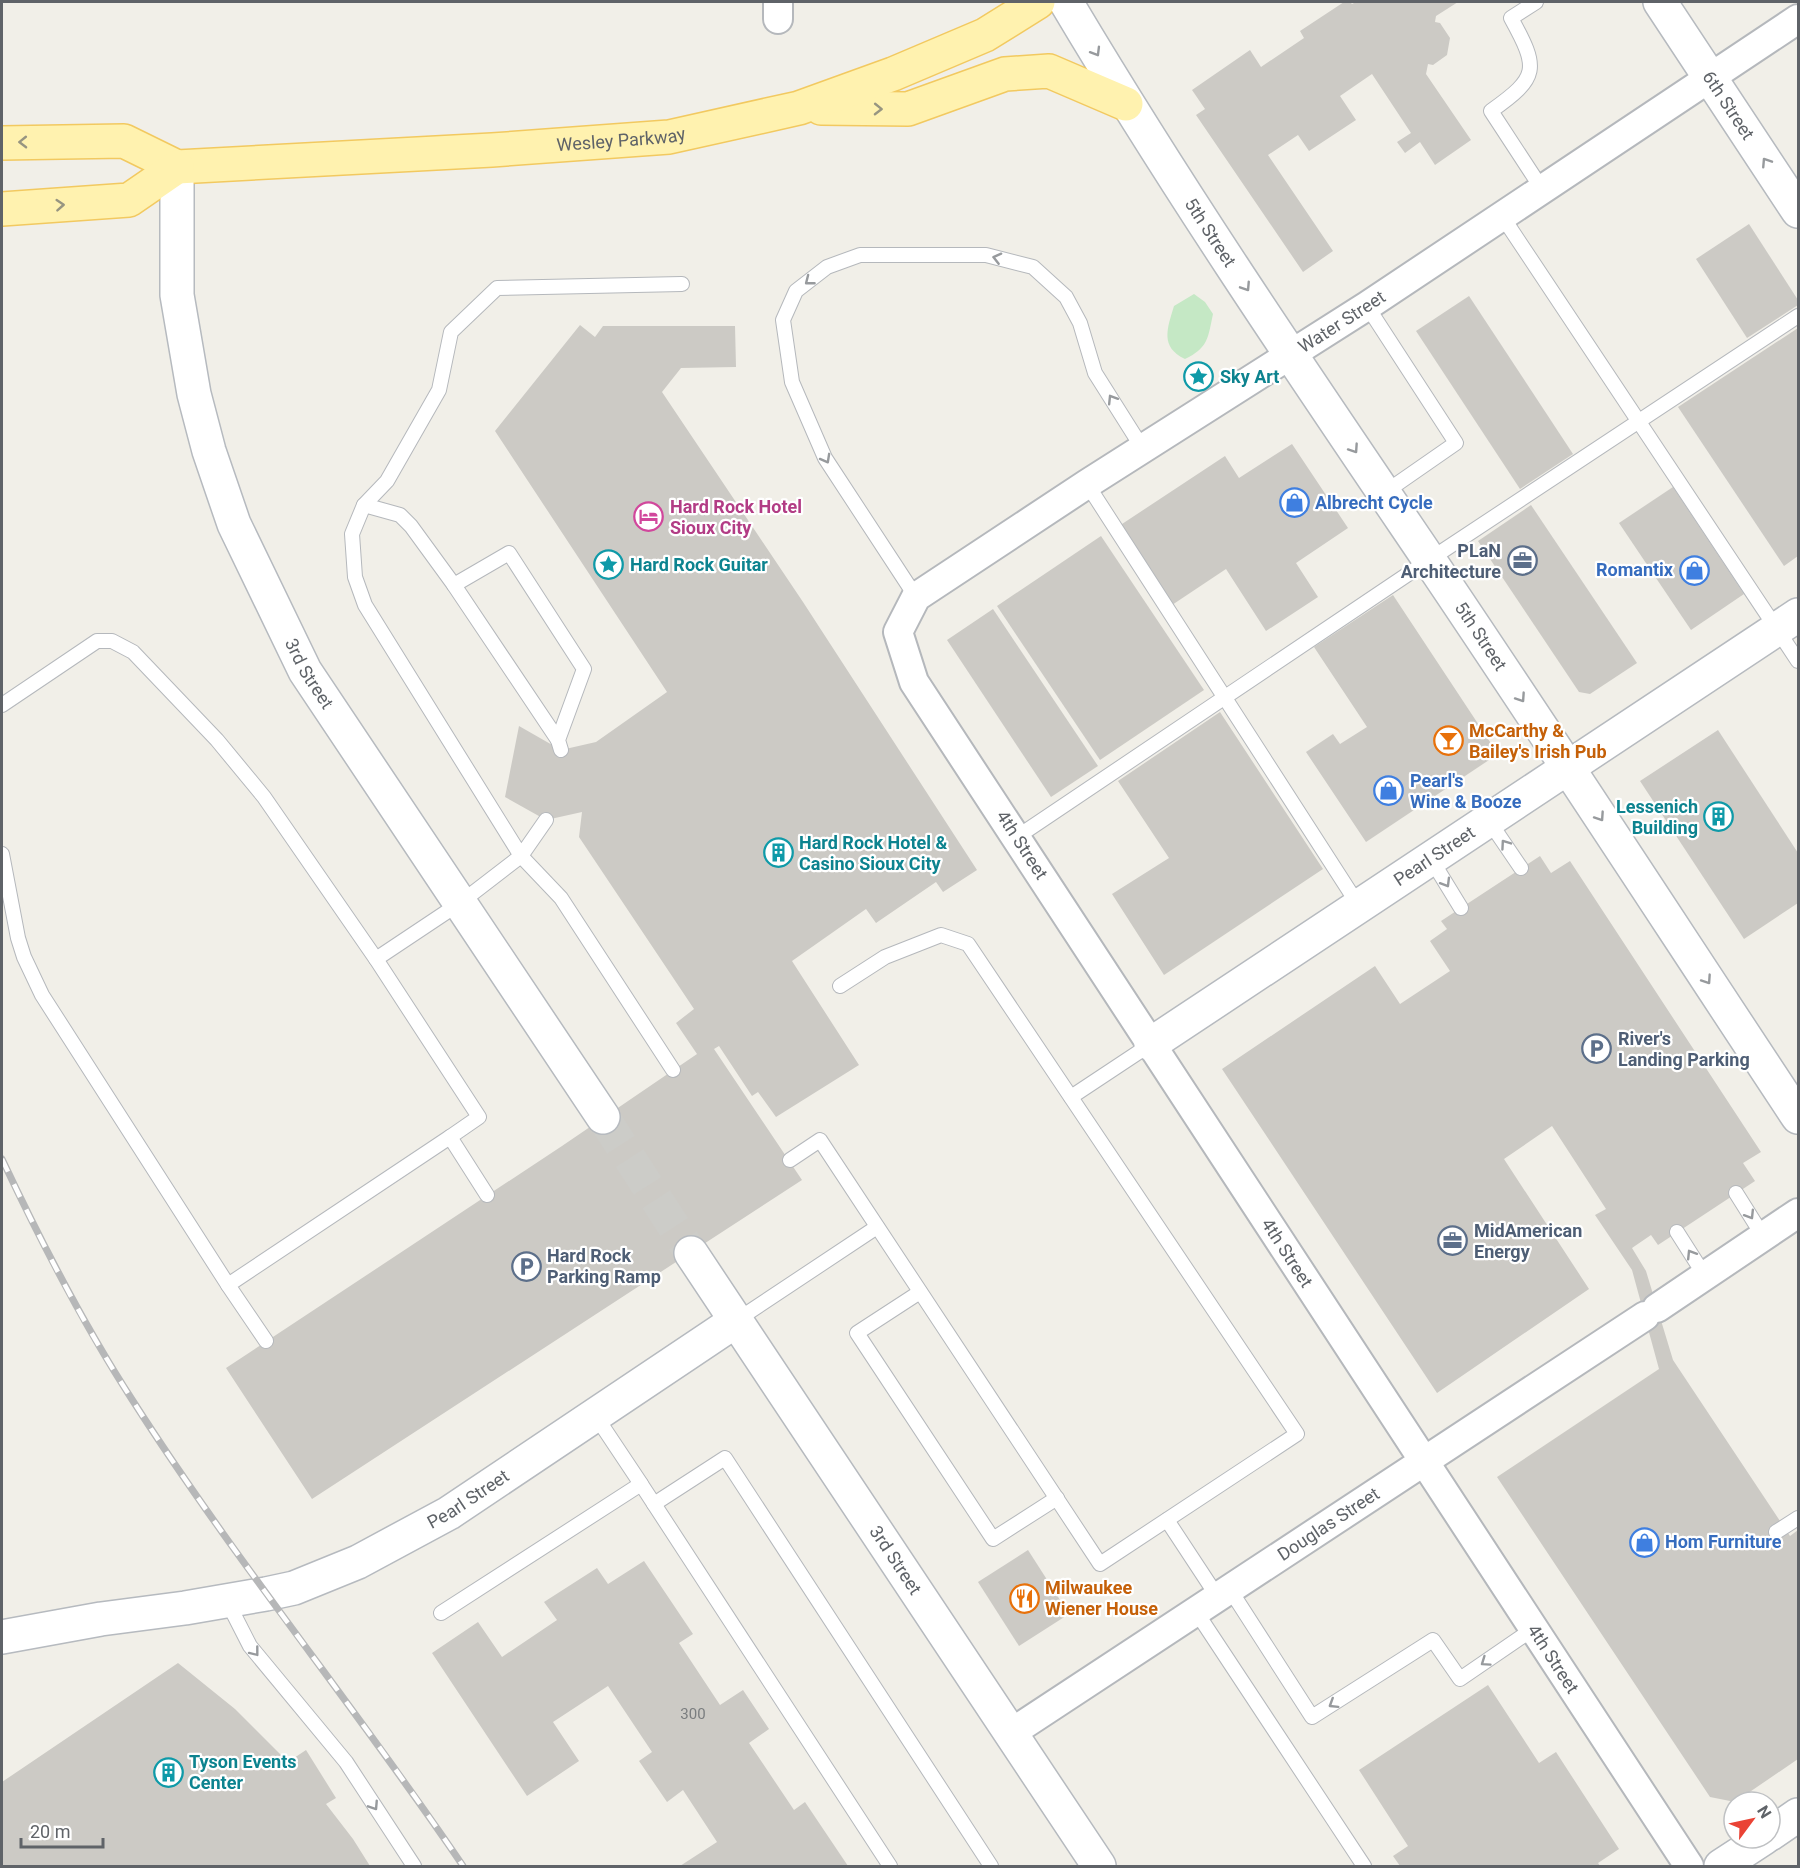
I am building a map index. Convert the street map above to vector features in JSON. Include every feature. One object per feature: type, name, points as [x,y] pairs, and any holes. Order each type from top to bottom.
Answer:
[{"type":"main road","name":"Wesley Parkway","points":[[2,143],[124,141],[177,167],[492,150],[669,137],[798,108],[893,74],[985,35],[1038,2]]},
{"type":"main road","name":"5th Street","points":[[1066,2],[1126,104],[1290,356],[1568,768],[1798,1117]]},
{"type":"main road","name":"6th Street","points":[[1660,2],[1798,211]]},
{"type":"main road","points":[[798,108],[908,109],[1005,74],[1048,70],[1126,104]]},
{"type":"main road","points":[[2,209],[129,200],[177,167]]},
{"type":"main road","name":"3rd Street","points":[[177,167],[177,295],[194,394],[209,451],[234,525],[305,671],[603,1117]]},
{"type":"main road","name":"Pearl Street","points":[[1151,1044],[1788,622]]},
{"type":"main road","name":"3rd Street","points":[[691,1253],[1099,1866]]},
{"type":"main road","name":"Pearl Street","points":[[2,1637],[101,1618],[227,1601],[294,1588],[358,1562],[449,1513],[737,1320]]},
{"type":"main road","points":[[1782,1826],[1798,1815]]},
{"type":"main road","points":[[1721,1866],[1746,1850]]},
{"type":"street","name":"Water Street","points":[[898,632],[916,597],[1087,484],[1367,306],[1798,19]]},
{"type":"street","name":"4th Street","points":[[898,632],[914,682],[1689,1866]]},
{"type":"street","name":"Douglas Street","points":[[1011,1733],[1214,1598],[1424,1463],[1798,1213]]},
{"type":"lane","points":[[1536,2],[1511,18],[1529,53],[1530,72],[1524,85],[1491,111],[1542,189]]},
{"type":"lane","points":[[1502,216],[1640,422],[1788,622],[1798,661]]},
{"type":"lane","points":[[916,597],[825,458],[792,382],[783,320],[796,291],[827,267],[860,255],[986,255],[1033,267],[1066,297],[1080,323],[1095,373],[1143,449]]},
{"type":"lane","points":[[673,1070],[561,898],[521,856],[365,605],[355,577],[352,534],[364,505],[387,481],[439,390],[451,332],[497,288],[682,284]]},
{"type":"lane","points":[[1367,306],[1456,443],[1384,493]]},
{"type":"lane","points":[[1017,837],[1225,696],[1798,316]]},
{"type":"lane","points":[[1087,484],[1359,906]]},
{"type":"lane","points":[[364,505],[400,515],[411,526],[454,585],[560,745],[584,669],[509,553],[454,585]]},
{"type":"lane","points":[[2,705],[97,641],[112,641],[133,652],[217,740],[264,797],[376,959],[479,1117],[228,1285]]},
{"type":"lane","points":[[376,959],[460,903],[521,856],[546,820]]},
{"type":"lane","points":[[1489,820],[1521,868]]},
{"type":"lane","points":[[2,854],[18,938],[24,957],[42,995],[266,1341]]},
{"type":"lane","points":[[1431,858],[1461,908]]},
{"type":"lane","points":[[790,1160],[820,1140],[1100,1564],[1297,1434],[968,944],[941,935],[885,957],[840,986]]},
{"type":"lane","name":"Pearl Street","points":[[1071,1097],[1151,1044]]},
{"type":"lane","points":[[450,1137],[487,1196]]},
{"type":"lane","points":[[1736,1193],[1763,1236]]},
{"type":"lane","name":"Pearl Street","points":[[737,1320],[877,1227]]},
{"type":"lane","points":[[1677,1233],[1704,1276]]},
{"type":"lane","points":[[920,1293],[857,1333],[993,1539],[1057,1498]]},
{"type":"lane","points":[[595,1415],[890,1866]]},
{"type":"lane","points":[[654,1504],[725,1458],[991,1866]]},
{"type":"lane","points":[[441,1613],[641,1484]]},
{"type":"lane","points":[[1776,1532],[1798,1518]]},
{"type":"lane","points":[[1167,1520],[1214,1598],[1364,1866]]},
{"type":"lane","points":[[1214,1598],[1312,1717],[1433,1640],[1460,1679],[1533,1629]]},
{"type":"lane","points":[[227,1601],[250,1647],[346,1762],[414,1866]]},
{"type":"green space","points":[[1194,294],[1205,302],[1213,314],[1210,330],[1203,346],[1185,359],[1172,349],[1169,343],[1169,322],[1174,306]]},
{"type":"building","points":[[1344,2],[1352,4],[1356,2],[1458,2],[1436,16],[1435,22],[1440,23],[1450,38],[1447,55],[1433,65],[1428,64],[1426,74],[1471,140],[1435,165],[1420,142],[1405,153],[1397,142],[1411,133],[1372,74],[1340,96],[1356,120],[1309,151],[1298,135],[1268,155],[1333,251],[1303,272],[1196,115],[1205,109],[1192,90],[1250,50],[1261,67],[1304,38],[1300,31]]},
{"type":"building","points":[[1749,224],[1798,300],[1798,305],[1747,338],[1696,259]]},
{"type":"building","points":[[1469,296],[1573,454],[1520,489],[1416,331]]},
{"type":"building","points":[[580,325],[595,337],[603,326],[735,326],[736,367],[681,368],[662,392],[803,602],[977,870],[943,892],[936,882],[876,923],[866,909],[792,961],[859,1065],[776,1117],[758,1092],[752,1096],[719,1046],[714,1049],[802,1180],[312,1499],[226,1368],[697,1054],[676,1023],[694,1009],[579,837],[582,812],[546,820],[505,797],[519,726],[561,750],[596,742],[667,692],[495,431]]},
{"type":"building","points":[[1798,328],[1798,556],[1784,566],[1678,407]]},
{"type":"building","points":[[1292,444],[1348,528],[1296,563],[1318,597],[1266,631],[1226,569],[1172,605],[1119,526],[1225,456],[1239,478]]},
{"type":"building","points":[[1673,487],[1744,594],[1691,630],[1619,523]]},
{"type":"building","points":[[1531,505],[1637,663],[1590,694],[1579,692],[1478,541]]},
{"type":"building","points":[[1101,536],[1204,690],[1100,760],[997,606]]},
{"type":"building","points":[[1393,595],[1498,754],[1366,842],[1306,752],[1333,734],[1340,744],[1367,727],[1314,647]]},
{"type":"building","points":[[993,609],[1098,766],[1051,797],[947,640]]},
{"type":"building","points":[[1220,712],[1323,869],[1164,975],[1112,894],[1169,858],[1118,781]]},
{"type":"building","name":"Lessenich Building","points":[[1718,730],[1798,853],[1798,903],[1744,939],[1640,781]]},
{"type":"building","points":[[1540,856],[1551,873],[1570,861],[1761,1152],[1743,1163],[1755,1181],[1658,1245],[1651,1235],[1632,1248],[1646,1271],[1673,1360],[1790,1536],[1798,1530],[1798,1759],[1753,1790],[1722,1790],[1722,1799],[1710,1797],[1497,1477],[1659,1369],[1632,1270],[1595,1215],[1606,1209],[1552,1126],[1504,1159],[1589,1289],[1437,1393],[1222,1069],[1375,966],[1400,1004],[1450,971],[1430,941],[1447,929],[1441,921]]},
{"type":"building","name":"Milwaukee Wiener House","points":[[1028,1550],[1069,1614],[1019,1646],[978,1582]]},
{"type":"building","points":[[644,1561],[693,1634],[679,1643],[720,1705],[743,1690],[769,1729],[749,1743],[794,1810],[805,1802],[848,1866],[680,1866],[717,1842],[683,1790],[667,1802],[639,1761],[652,1752],[608,1686],[553,1722],[579,1761],[527,1796],[432,1653],[478,1622],[502,1657],[557,1620],[544,1602],[597,1568],[608,1584]]},
{"type":"building","name":"Tyson Events Center","points":[[178,1663],[235,1709],[288,1762],[306,1750],[336,1798],[326,1804],[370,1866],[2,1866],[2,1782]]},
{"type":"building","points":[[1488,1685],[1539,1763],[1556,1752],[1619,1849],[1598,1863],[1600,1866],[1400,1866],[1393,1856],[1408,1846],[1359,1770]]},
{"type":"tunnel","points":[[603,1117],[691,1253]]},
{"type":"railway","points":[[2,1159],[63,1282],[97,1342],[172,1461],[463,1866]]},
{"type":"place","name":"Sky Art","points":[[1199,377]]},
{"type":"place","name":"Albrecht Cycle","points":[[1294,503]]},
{"type":"place","name":"Hard Rock Hotel Sioux City","points":[[649,517]]},
{"type":"place","name":"PLaN Architecture","points":[[1522,561]]},
{"type":"place","name":"Hard Rock Guitar","points":[[609,565]]},
{"type":"place","name":"Romantix","points":[[1694,570]]},
{"type":"place","name":"McCarthy & Bailey's Irish Pub","points":[[1448,741]]},
{"type":"place","name":"Pearl's Wine & Booze","points":[[1389,791]]},
{"type":"place","name":"Lessenich Building","points":[[1719,817]]},
{"type":"place","name":"Hard Rock Hotel & Casino Sioux City","points":[[778,853]]},
{"type":"place","name":"River's Landing Parking","points":[[1597,1049]]},
{"type":"place","name":"MidAmerican Energy","points":[[1453,1241]]},
{"type":"place","name":"Hard Rock Parking Ramp","points":[[526,1266]]},
{"type":"place","name":"Hom Furniture","points":[[1644,1542]]},
{"type":"place","name":"Milwaukee Wiener House","points":[[1024,1598]]},
{"type":"place","name":"Tyson Events Center","points":[[168,1772]]}]
